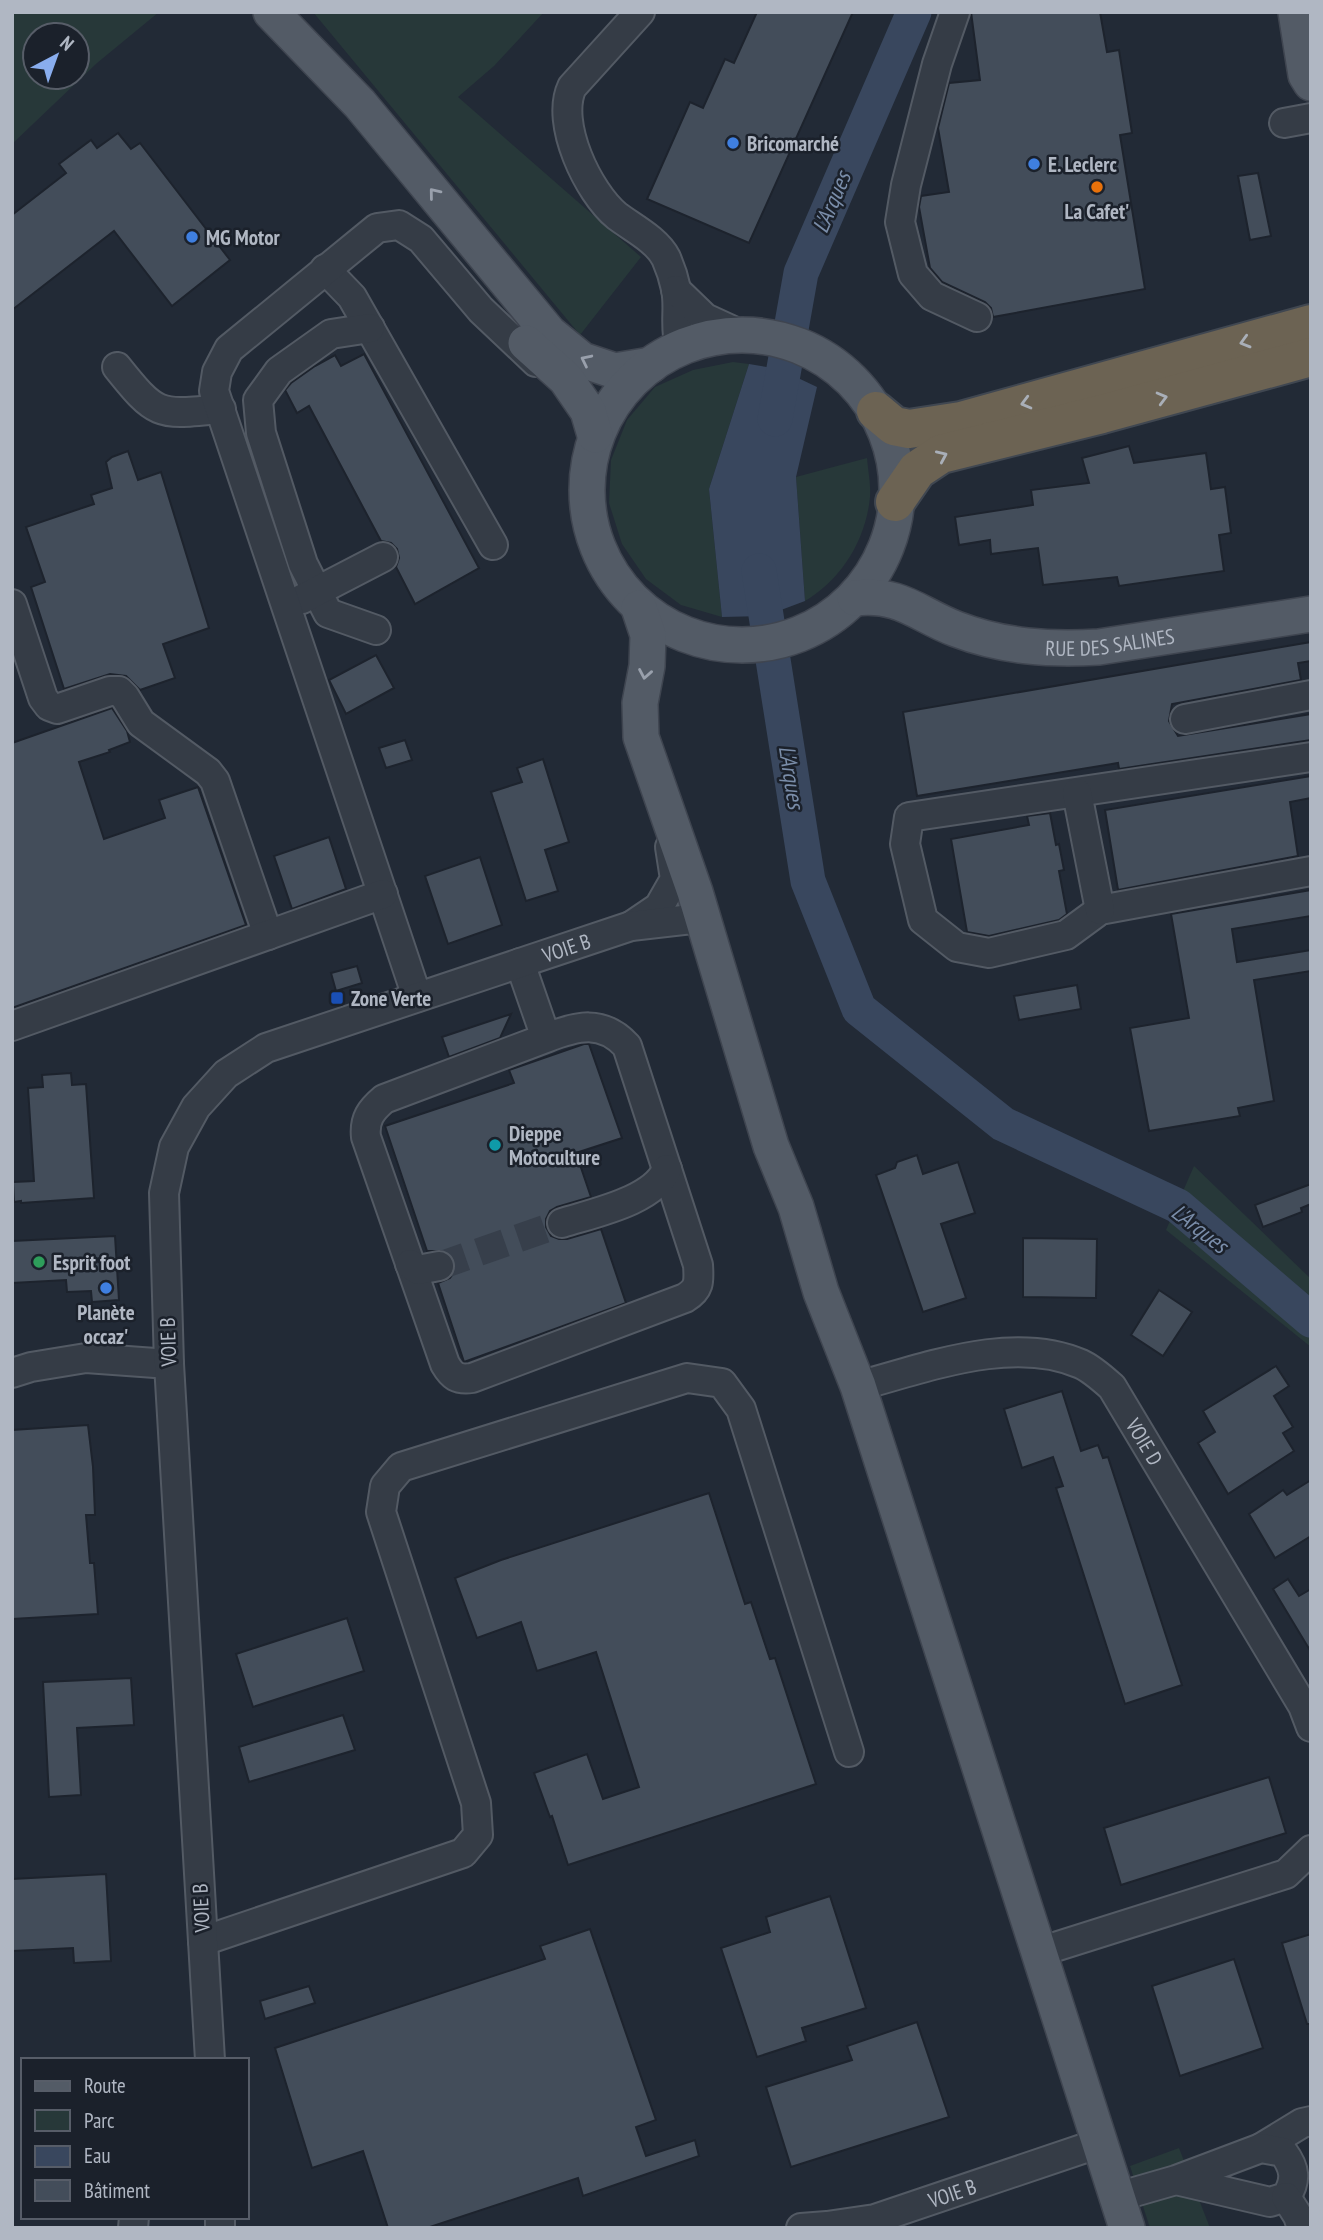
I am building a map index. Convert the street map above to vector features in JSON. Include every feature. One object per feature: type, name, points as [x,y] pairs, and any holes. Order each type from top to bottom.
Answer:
[{"type":"highway","points":[[876,411],[894,426],[909,429],[961,421],[1311,324]]},
{"type":"highway","points":[[895,502],[917,470],[941,454],[1311,358]]},
{"type":"main road","points":[[270,12],[360,104],[549,333],[582,360],[615,371],[666,356],[710,338],[760,335],[788,340],[813,350],[855,383],[876,411],[889,440],[896,471],[895,502],[886,549],[877,569],[855,598],[825,620],[801,633],[776,641],[750,644],[713,641],[670,627],[639,608],[604,568],[594,539],[586,487],[595,435],[611,403],[635,376],[666,356]]},
{"type":"main road","points":[[270,12],[373,153],[492,302],[530,347],[566,379],[589,411],[595,435]]},
{"type":"main road","points":[[1296,12],[1306,75],[1311,83]]},
{"type":"main road","name":"RUE DES SALINES","points":[[886,549],[894,576],[916,608]]},
{"type":"main road","name":"RUE DES SALINES","points":[[855,598],[883,597],[916,608],[937,620],[979,637],[1035,648],[1099,647],[1311,614]]},
{"type":"main road","points":[[639,608],[648,635],[647,666],[640,703],[641,737],[706,927],[771,1146],[796,1207],[821,1292],[858,1386],[1122,2212]]},
{"type":"main road","points":[[713,641],[681,648],[671,665],[662,721],[677,781],[750,999],[784,1123],[792,1164],[796,1207]]},
{"type":"lane","points":[[640,12],[572,87],[566,99],[567,121],[584,174],[598,194],[615,214],[647,237],[665,255],[676,290],[676,333],[666,356]]},
{"type":"lane","points":[[955,12],[934,78],[906,186],[901,222],[913,274],[932,296],[977,317]]},
{"type":"lane","points":[[417,997],[214,391],[217,372],[229,349],[325,269],[377,228],[399,225],[421,239],[481,310],[528,356],[555,377],[566,379]]},
{"type":"lane","points":[[325,269],[352,297],[493,545]]},
{"type":"lane","points":[[676,290],[705,318],[742,335]]},
{"type":"lane","points":[[369,328],[331,334],[279,372],[258,400],[261,433],[303,564],[317,593],[328,613],[376,630]]},
{"type":"lane","points":[[117,367],[139,394],[155,408],[175,413],[221,409]]},
{"type":"lane","points":[[286,606],[317,593],[383,557]]},
{"type":"lane","points":[[12,604],[43,698],[49,706],[57,709],[110,691],[119,691],[125,696],[141,723],[208,772],[215,781],[268,934]]},
{"type":"lane","points":[[1185,719],[1311,695]]},
{"type":"lane","name":"VOIE B","points":[[631,926],[659,907],[675,879],[673,855],[644,767],[641,737]]},
{"type":"lane","points":[[1311,757],[909,817],[905,844],[923,920],[957,947],[989,953],[1066,935],[1100,910],[1311,871]]},
{"type":"lane","points":[[1077,793],[1100,910]]},
{"type":"lane","points":[[12,1026],[383,894]]},
{"type":"lane","name":"VOIE B","points":[[210,2047],[169,1364],[164,1193],[174,1147],[196,1107],[226,1074],[266,1048],[631,926],[692,919],[706,927]]},
{"type":"lane","points":[[520,963],[546,1038]]},
{"type":"lane","points":[[573,1028],[594,1028],[618,1037],[627,1046],[667,1169],[698,1265],[698,1284],[694,1292],[685,1298],[463,1380],[450,1374],[445,1364],[366,1137],[365,1126],[367,1118],[384,1099],[573,1028]]},
{"type":"lane","points":[[562,1223],[640,1196],[659,1182],[667,1169]]},
{"type":"lane","points":[[410,1264],[418,1269],[439,1266]]},
{"type":"lane","name":"VOIE D","points":[[858,1386],[977,1355],[1038,1352],[1082,1365],[1112,1387],[1303,1706],[1311,1727]]},
{"type":"lane","points":[[12,1373],[31,1367],[86,1358],[169,1364]]},
{"type":"lane","points":[[203,1941],[463,1853],[478,1835],[476,1803],[381,1512],[384,1486],[401,1467],[687,1378],[722,1383],[741,1409],[849,1752]]},
{"type":"lane","points":[[1039,1952],[1286,1874],[1311,1850]]},
{"type":"lane","points":[[1122,2212],[1176,2180],[1261,2148],[1311,2121]]},
{"type":"lane","name":"VOIE B","points":[[819,2227],[875,2218],[1100,2144]]},
{"type":"lane","points":[[1176,2180],[1270,2202],[1286,2197],[1293,2185],[1292,2164],[1283,2152],[1261,2148]]},
{"type":"lane","points":[[1286,2197],[1302,2228]]},
{"type":"green space","points":[[12,12],[159,12],[91,69],[91,21],[21,21],[21,91],[68,91],[12,144]]},
{"type":"green space","points":[[313,12],[544,12],[494,66],[458,97],[641,257],[580,335]]},
{"type":"green space","points":[[733,362],[749,364],[709,489],[722,617],[681,605],[646,579],[622,544],[609,503],[611,460],[627,420],[655,387],[693,370]]},
{"type":"green space","points":[[867,458],[870,497],[868,513],[857,543],[850,557],[830,582],[805,601],[796,477]]},
{"type":"green space","points":[[1194,1166],[1311,1279],[1311,1347],[1166,1230]]},
{"type":"green space","points":[[1179,2148],[1210,2228],[1150,2228],[1130,2166]]},
{"type":"water","points":[[749,364],[779,369],[817,387],[796,477],[805,601],[765,616],[722,617],[709,489]]},
{"type":"building","name":"Bricomarché","points":[[757,12],[853,12],[749,243],[647,199],[690,102],[703,108],[725,59],[734,63]]},
{"type":"building","name":"E. Leclerc","points":[[971,12],[1100,12],[1107,52],[1119,50],[1132,133],[1120,135],[1145,289],[993,317],[991,308],[985,302],[942,282],[930,268],[919,207],[921,196],[949,192],[938,128],[949,83],[980,80]]},
{"type":"building","points":[[118,133],[131,149],[140,143],[230,260],[172,306],[114,231],[12,310],[12,215],[66,173],[59,164],[91,140],[97,148]]},
{"type":"building","points":[[1258,173],[1271,236],[1250,240],[1238,176]]},
{"type":"building","points":[[364,354],[479,568],[415,604],[396,567],[399,558],[397,549],[391,543],[381,541],[309,406],[297,413],[285,390],[315,366],[335,355],[341,366]]},
{"type":"building","points":[[1129,446],[1134,463],[1206,453],[1211,489],[1225,487],[1231,533],[1219,535],[1224,571],[1119,586],[1117,577],[1043,585],[1038,548],[991,554],[990,540],[959,545],[955,517],[1033,505],[1031,490],[1089,483],[1082,458]]},
{"type":"building","points":[[128,451],[138,480],[161,472],[209,628],[163,644],[175,678],[140,690],[126,676],[110,674],[64,689],[31,587],[45,582],[26,527],[94,504],[91,495],[112,488],[106,462]]},
{"type":"building","points":[[1311,642],[1311,661],[1298,663],[1301,680],[1172,704],[1169,721],[1178,736],[1311,714],[1311,740],[1119,769],[1118,763],[917,796],[903,712]]},
{"type":"building","points":[[376,655],[394,688],[346,714],[329,680]]},
{"type":"building","points":[[112,708],[127,731],[130,742],[79,762],[104,839],[165,818],[159,800],[198,787],[246,925],[12,1008],[12,743]]},
{"type":"building","points":[[405,740],[412,760],[386,768],[379,748]]},
{"type":"building","points":[[543,759],[569,842],[545,850],[558,891],[526,901],[491,792],[522,782],[517,768]]},
{"type":"building","points":[[1311,776],[1311,798],[1290,802],[1298,856],[1118,890],[1105,810]]},
{"type":"building","points":[[1050,813],[1064,870],[1059,871],[1067,914],[1059,920],[989,936],[967,932],[951,839],[1029,825],[1027,816]]},
{"type":"building","points":[[329,837],[346,889],[292,909],[274,856]]},
{"type":"building","points":[[480,857],[502,925],[448,944],[425,876]]},
{"type":"building","points":[[1311,890],[1311,916],[1232,929],[1237,962],[1311,950],[1311,971],[1254,980],[1274,1101],[1238,1108],[1240,1116],[1149,1131],[1130,1028],[1189,1018],[1171,914]]},
{"type":"building","points":[[357,966],[362,983],[336,991],[331,973]]},
{"type":"building","points":[[1077,985],[1081,1009],[1019,1020],[1014,996]]},
{"type":"building","points":[[511,1014],[500,1038],[449,1057],[442,1037]]},
{"type":"building","name":"Dieppe Motoculture","points":[[589,1044],[622,1138],[576,1153],[591,1197],[550,1211],[546,1227],[551,1236],[559,1239],[601,1229],[626,1303],[464,1362],[438,1283],[450,1278],[455,1271],[455,1262],[445,1251],[427,1251],[385,1126],[514,1083],[509,1070]]},
{"type":"building","points":[[71,1073],[72,1085],[86,1084],[94,1198],[14,1202],[13,1182],[34,1181],[28,1088],[43,1087],[42,1075]]},
{"type":"building","points":[[917,1155],[923,1174],[958,1162],[975,1213],[941,1224],[966,1298],[923,1312],[876,1175],[895,1168],[897,1162]]},
{"type":"building","points":[[1311,1184],[1311,1204],[1301,1208],[1302,1212],[1263,1227],[1255,1205]]},
{"type":"building","points":[[115,1236],[119,1300],[92,1302],[91,1291],[67,1292],[66,1280],[12,1283],[12,1241]]},
{"type":"building","points":[[1023,1238],[1097,1239],[1096,1298],[1023,1297]]},
{"type":"building","points":[[1159,1290],[1192,1312],[1163,1356],[1131,1335]]},
{"type":"building","points":[[1276,1366],[1289,1386],[1274,1396],[1293,1427],[1283,1433],[1294,1451],[1228,1494],[1198,1443],[1215,1432],[1203,1411]]},
{"type":"building","points":[[1062,1391],[1081,1451],[1098,1445],[1103,1458],[1108,1457],[1182,1685],[1125,1704],[1056,1488],[1063,1486],[1053,1457],[1022,1468],[1004,1409]]},
{"type":"building","points":[[88,1425],[95,1515],[86,1515],[90,1563],[94,1563],[98,1614],[12,1619],[12,1430]]},
{"type":"building","points":[[1311,1480],[1311,1536],[1275,1558],[1249,1514],[1283,1490],[1287,1495]]},
{"type":"building","points":[[709,1493],[745,1604],[751,1602],[770,1659],[775,1658],[816,1784],[568,1865],[534,1773],[587,1754],[603,1799],[639,1787],[596,1652],[537,1671],[521,1622],[477,1638],[455,1578],[501,1560]]},
{"type":"building","points":[[1288,1579],[1299,1596],[1311,1589],[1311,1652],[1273,1589]]},
{"type":"building","points":[[347,1618],[364,1671],[253,1707],[236,1654]]},
{"type":"building","points":[[131,1678],[134,1725],[77,1728],[81,1795],[49,1797],[43,1682]]},
{"type":"building","points":[[343,1715],[355,1750],[249,1782],[239,1747]]},
{"type":"building","points":[[1269,1777],[1286,1833],[1121,1885],[1104,1828]]},
{"type":"building","points":[[106,1874],[111,1961],[74,1963],[73,1948],[12,1951],[12,1879]]},
{"type":"building","points":[[830,1896],[866,2008],[802,2028],[806,2041],[757,2057],[721,1948],[770,1932],[766,1917]]},
{"type":"building","points":[[590,1929],[656,2120],[636,2127],[646,2156],[695,2140],[699,2156],[583,2196],[578,2178],[427,2228],[388,2228],[363,2151],[312,2168],[275,2048],[545,1959],[540,1946]]},
{"type":"building","points":[[1311,1934],[1311,2024],[1307,2024],[1282,1943]]},
{"type":"building","points":[[1234,1959],[1263,2048],[1180,2076],[1152,1986]]},
{"type":"building","points":[[309,1986],[315,2003],[265,2019],[260,2001]]},
{"type":"building","points":[[917,2022],[949,2117],[791,2167],[766,2087],[852,2060],[847,2046]]},
{"type":"waterway","name":"L'Arques","points":[[775,419],[801,273],[914,12]]},
{"type":"waterway","name":"L'Arques","points":[[759,571],[808,881],[859,1009],[1003,1124],[1178,1206],[1311,1320]]},
{"type":"tunnel","points":[[439,1266],[562,1223]]},
{"type":"place","name":"Bricomarché","points":[[733,143]]},
{"type":"place","name":"E. Leclerc","points":[[1034,164]]},
{"type":"place","name":"La Cafet'","points":[[1097,187]]},
{"type":"place","name":"MG Motor","points":[[192,237]]},
{"type":"place","name":"Zone Verte","points":[[337,998]]},
{"type":"place","name":"Dieppe Motoculture","points":[[495,1145]]},
{"type":"place","name":"Esprit foot","points":[[39,1262]]},
{"type":"place","name":"Planète occaz'","points":[[106,1288]]}]
